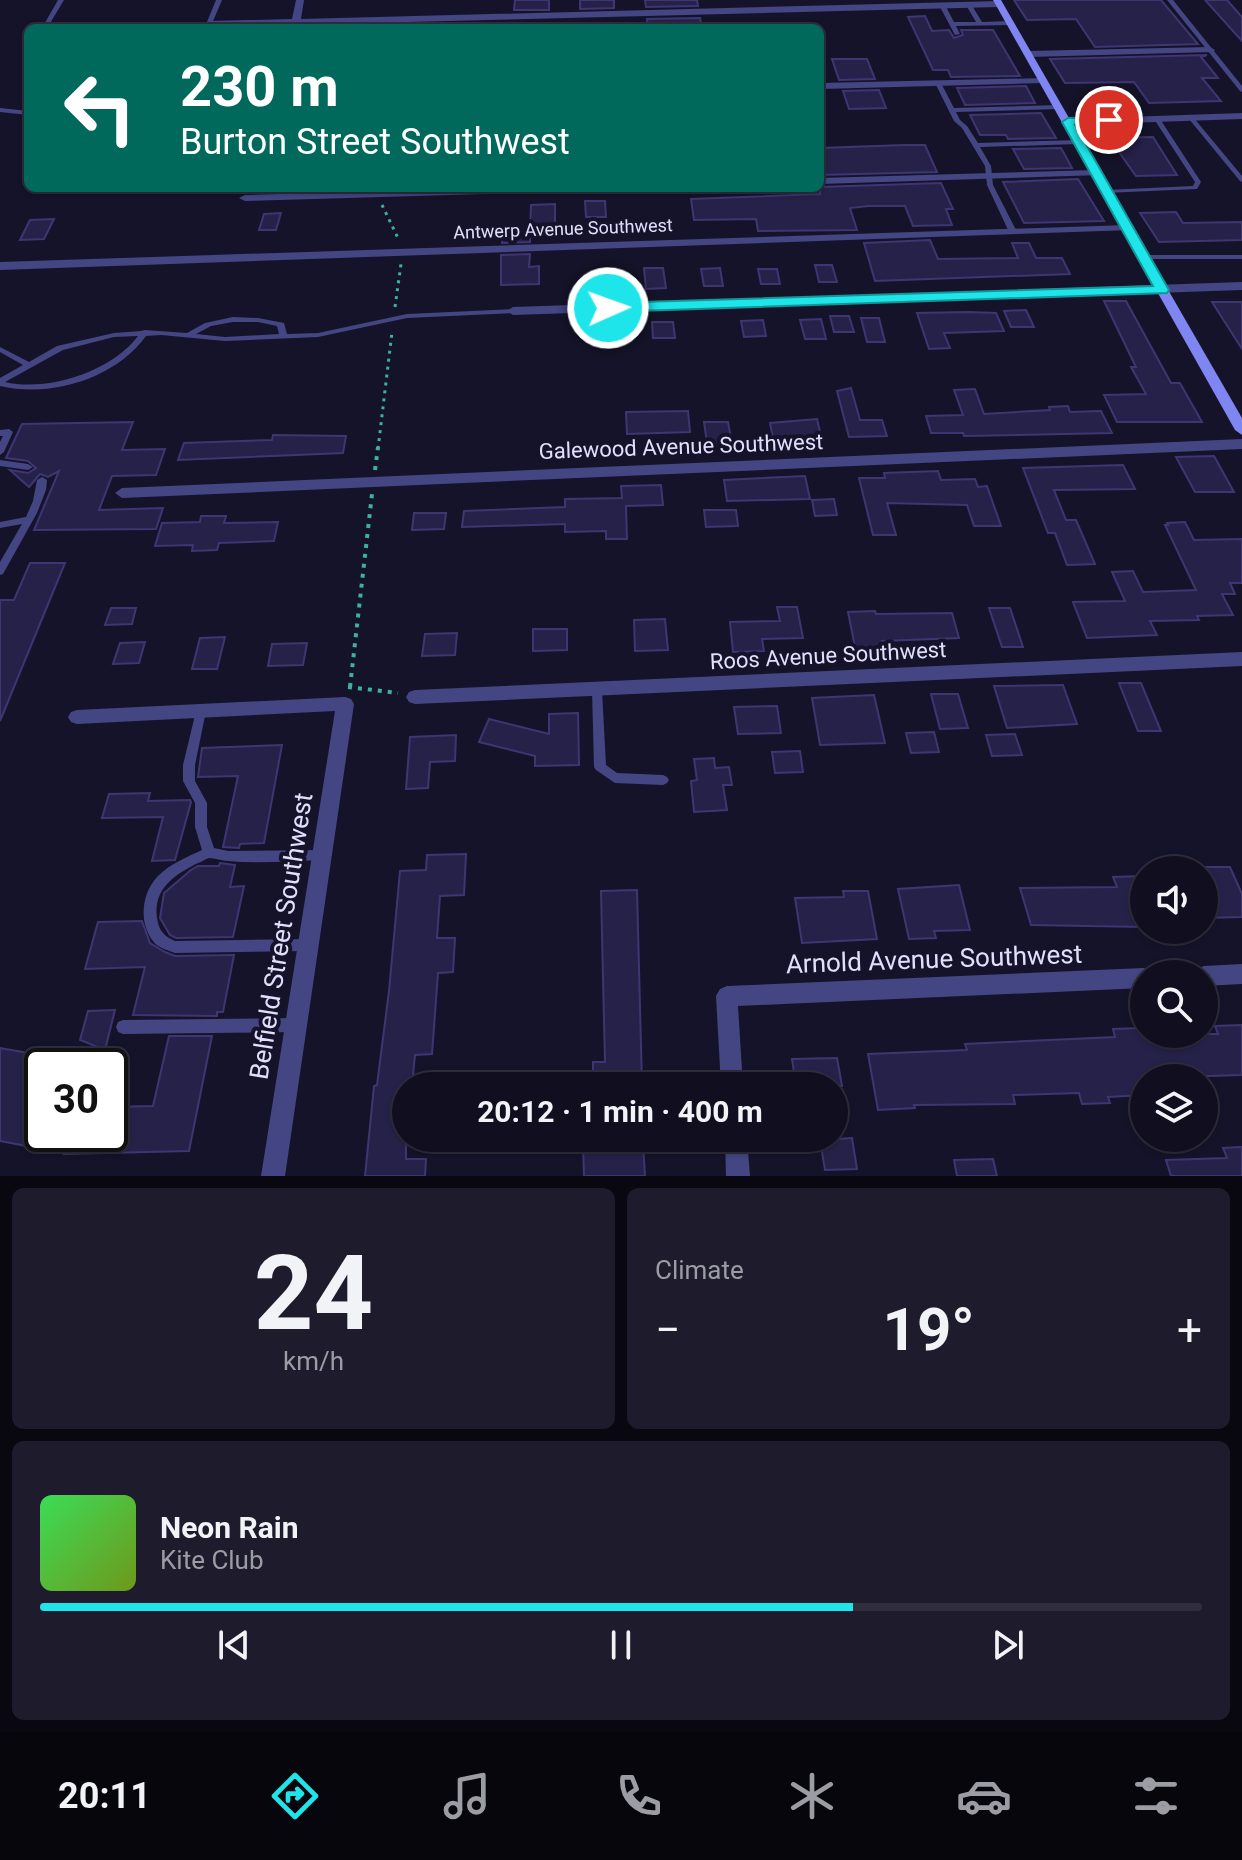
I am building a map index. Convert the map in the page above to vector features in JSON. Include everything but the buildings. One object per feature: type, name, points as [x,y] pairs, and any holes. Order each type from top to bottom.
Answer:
[{"type":"main road","points":[[998,2],[1241,427]]},
{"type":"street","points":[[296,21],[300,0]]},
{"type":"street","points":[[243,24],[998,2]]},
{"type":"street","points":[[1028,54],[1210,50]]},
{"type":"street","points":[[824,86],[1042,80]]},
{"type":"street","points":[[1068,122],[1242,116]]},
{"type":"street","points":[[824,181],[1096,173]]},
{"type":"street","points":[[245,198],[448,192]]},
{"type":"street","name":"Antwerp Avenue Southwest","points":[[0,266],[1127,228]]},
{"type":"street","points":[[513,311],[1242,286]]},
{"type":"street","name":"Galewood Avenue Southwest","points":[[122,493],[1242,444]]},
{"type":"street","name":"Roos Avenue Southwest","points":[[415,697],[1242,659]]},
{"type":"street","points":[[77,717],[201,711],[344,693]]},
{"type":"street","name":"Belfield Street Southwest","points":[[273,1176],[344,693]]},
{"type":"street","points":[[1218,975],[1242,974]]},
{"type":"street","name":"Arnold Avenue Southwest","points":[[731,1072],[727,996],[1130,979]]},
{"type":"street","points":[[737,1152],[738,1176]]},
{"type":"lane","points":[[47,24],[61,0]]},
{"type":"lane","points":[[209,24],[219,0]]},
{"type":"lane","points":[[1170,0],[1242,90]]},
{"type":"lane","points":[[942,5],[957,34]]},
{"type":"lane","points":[[969,5],[980,23]]},
{"type":"lane","points":[[952,24],[1010,23]]},
{"type":"lane","points":[[938,83],[951,110],[975,145],[1013,232]]},
{"type":"lane","points":[[951,110],[1059,107]]},
{"type":"lane","points":[[0,110],[24,113]]},
{"type":"lane","points":[[1191,118],[1242,180]]},
{"type":"lane","points":[[1106,192],[1195,188],[1198,182],[1157,119]]},
{"type":"lane","points":[[975,145],[1079,142]]},
{"type":"lane","points":[[1144,257],[1242,257]]},
{"type":"lane","points":[[0,382],[27,364],[88,339],[145,332],[225,339],[283,336],[338,332],[407,316],[513,311]]},
{"type":"lane","points":[[188,336],[203,326],[251,320],[281,325],[283,336]]},
{"type":"lane","points":[[0,382],[24,390],[65,382],[122,358],[136,347],[145,332]]},
{"type":"lane","points":[[0,349],[27,364]]},
{"type":"lane","points":[[0,433],[9,432],[0,452]]},
{"type":"lane","points":[[0,463],[28,467]]},
{"type":"lane","points":[[0,571],[28,520],[43,487],[42,480]]},
{"type":"lane","points":[[0,525],[28,520]]},
{"type":"lane","points":[[597,690],[600,767],[615,778],[663,780]]},
{"type":"lane","points":[[201,711],[189,765],[189,781],[201,803],[201,827],[209,853]]},
{"type":"lane","points":[[308,945],[175,947],[162,943],[154,933],[150,916],[151,893],[163,877],[175,868],[209,853],[228,856],[322,855]]},
{"type":"lane","points":[[123,1027],[296,1025]]},
{"type":"path","points":[[381,199],[401,244]]},
{"type":"path","points":[[394,313],[402,255]]},
{"type":"path","points":[[374,472],[393,324]]},
{"type":"path","points":[[373,488],[344,693],[415,697]]},
{"type":"route","points":[[608,308],[1162,290],[1068,122],[1109,120]]}]
